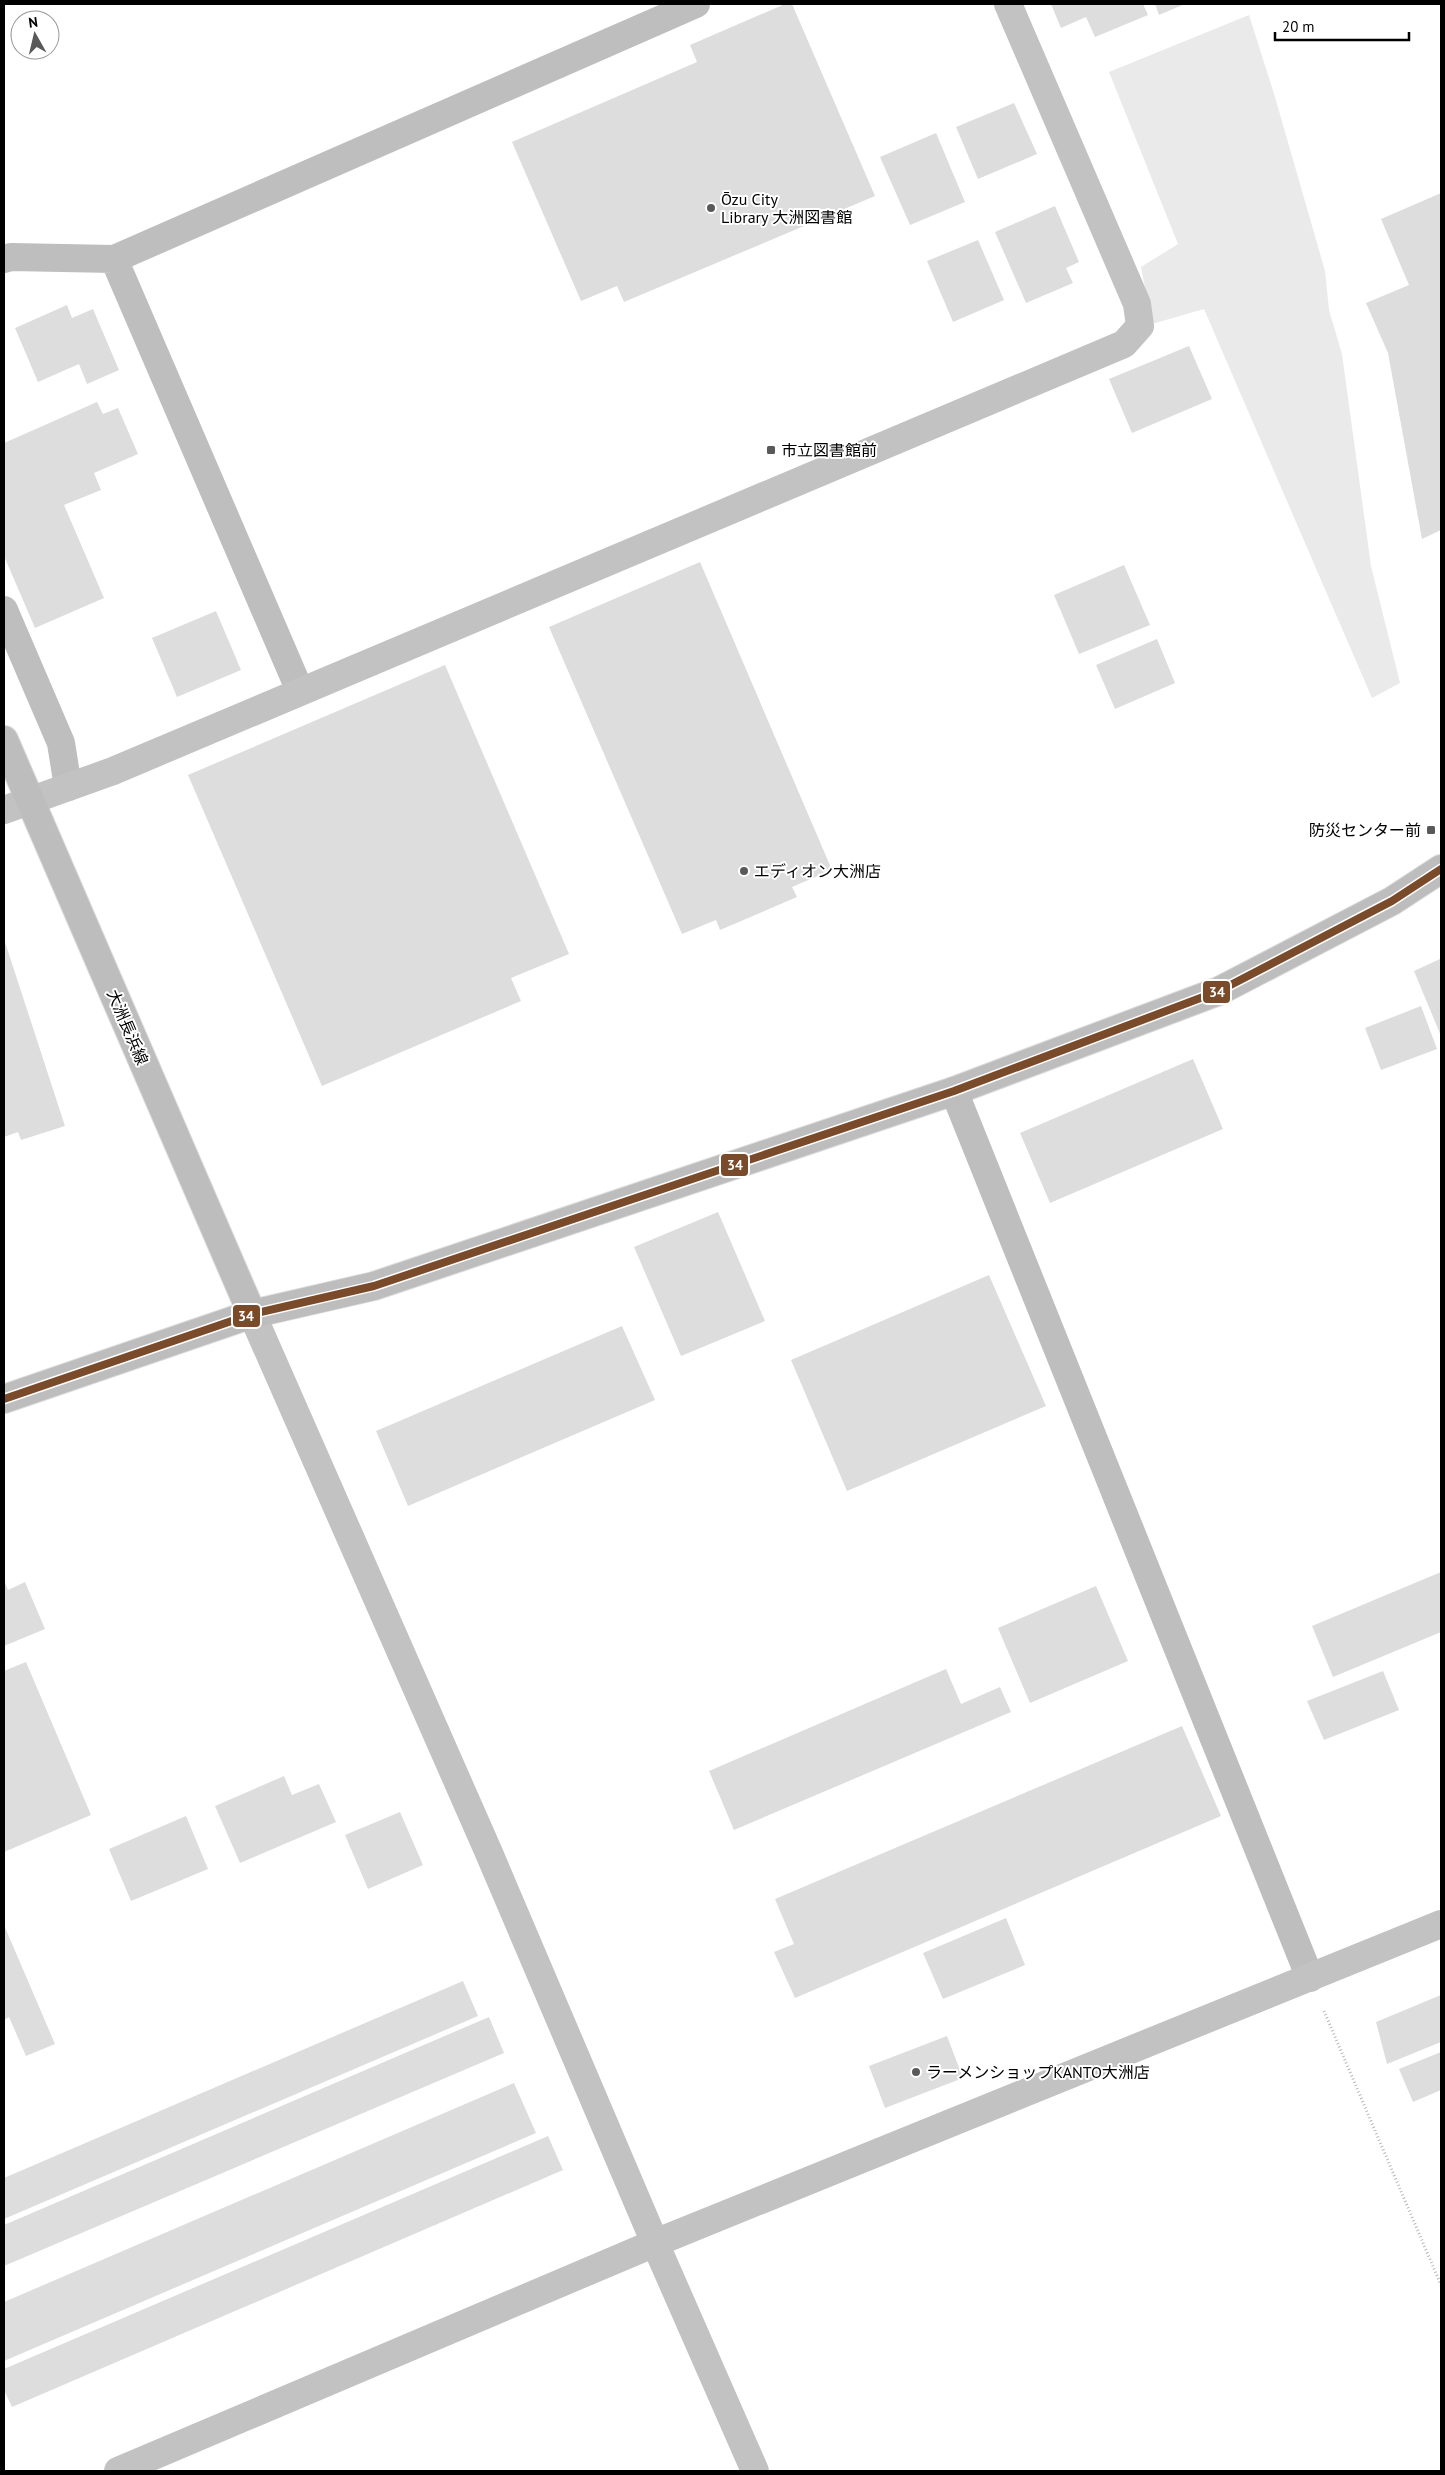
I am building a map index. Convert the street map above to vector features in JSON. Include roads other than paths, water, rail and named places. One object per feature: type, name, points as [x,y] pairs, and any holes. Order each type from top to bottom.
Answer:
[{"type":"main road","name":"大洲長浜線","points":[[4,740],[252,1314]]},
{"type":"main road","points":[[4,1399],[252,1314],[374,1286],[954,1091],[1219,990],[1392,901],[1441,869]]},
{"type":"street","points":[[4,259],[11,257],[114,259],[696,4]]},
{"type":"street","points":[[4,810],[113,771],[1124,344],[1140,326],[1137,304],[1008,4]]},
{"type":"street","points":[[114,259],[300,691]]},
{"type":"street","points":[[4,610],[61,743],[68,787]]},
{"type":"street","points":[[954,1091],[1310,1978]]},
{"type":"street","points":[[252,1314],[489,1853],[655,2243],[755,2471]]},
{"type":"street","points":[[118,2471],[655,2243],[1441,1924]]},
{"type":"place","name":"Ōzu City Library 大洲図書館","points":[[711,208]]},
{"type":"place","name":"市立図書館前","points":[[771,450]]},
{"type":"place","name":"防災センター前","points":[[1431,830]]},
{"type":"place","name":"エディオン大洲店","points":[[744,871]]},
{"type":"place","name":"ラーメンショップKANTO大洲店","points":[[916,2072]]}]
